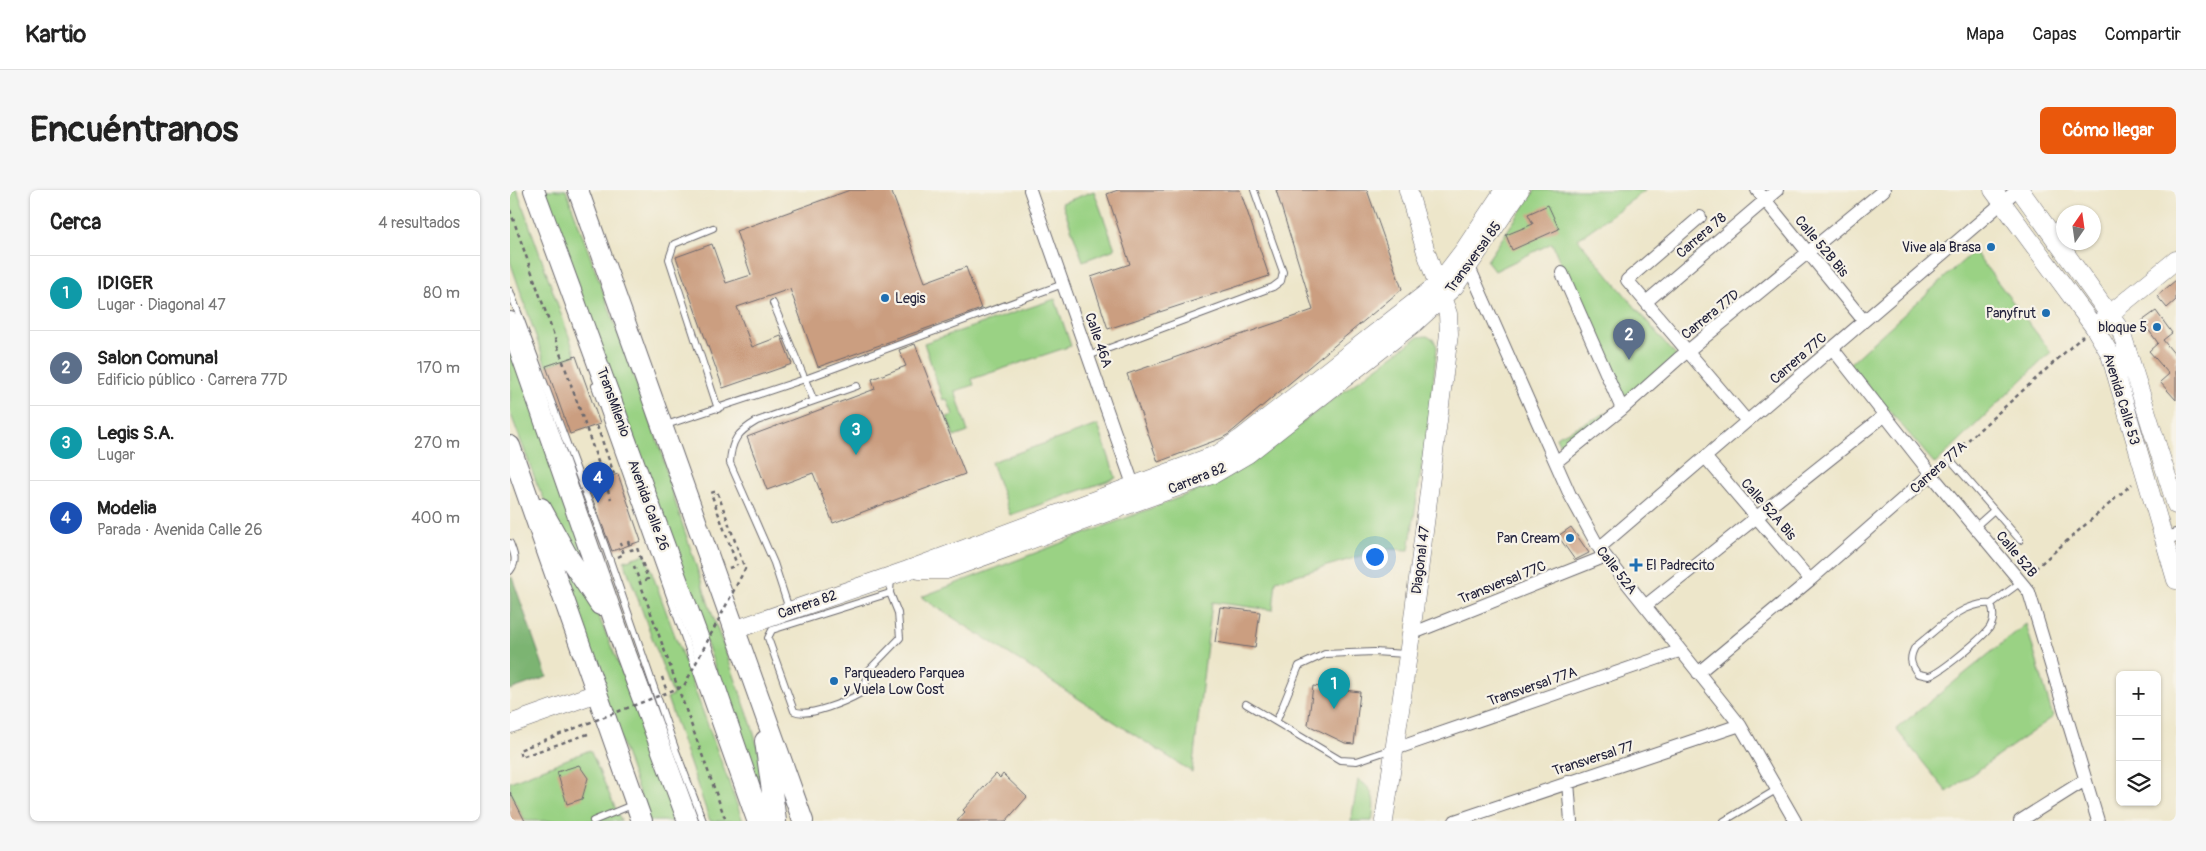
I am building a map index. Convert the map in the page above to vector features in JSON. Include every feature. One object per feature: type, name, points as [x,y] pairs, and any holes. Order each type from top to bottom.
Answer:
[{"type":"main road","name":"Avenida Calle 26","points":[[534,190],[698,637],[761,821]]},
{"type":"main road","points":[[578,190],[803,821]]},
{"type":"main road","points":[[510,322],[626,654],[688,821]]},
{"type":"main road","points":[[510,445],[534,496],[567,555],[605,612],[626,654]]},
{"type":"main road","points":[[510,445],[639,812]]},
{"type":"main road","points":[[758,698],[776,821]]},
{"type":"street","name":"Calle 46A","points":[[1030,190],[1136,493]]},
{"type":"street","points":[[1408,190],[1440,291]]},
{"type":"street","name":"Transversal 85","points":[[1440,291],[1464,250],[1504,190]]},
{"type":"street","name":"Transversal 85","points":[[1440,291],[1455,286],[1520,190]]},
{"type":"street","name":"Carrera 78","points":[[1646,302],[1761,195],[1777,190]]},
{"type":"street","name":"Carrera 77D","points":[[1556,462],[1884,190]]},
{"type":"street","name":"Carrera 77C","points":[[1601,553],[1705,457],[1864,320],[1997,196],[2018,190]]},
{"type":"street","name":"Avenida Calle 53","points":[[2018,190],[2110,314],[2124,338],[2176,505]]},
{"type":"street","name":"Calle 52B Bis","points":[[1761,195],[1864,320]]},
{"type":"street","name":"Avenida Calle 53","points":[[1997,196],[2094,327],[2110,354],[2144,473],[2170,537],[2176,580]]},
{"type":"street","points":[[1700,217],[1627,280],[1747,421]]},
{"type":"street","points":[[2094,327],[2176,260]]},
{"type":"street","name":"Calle 52A","points":[[1469,267],[1570,495],[1601,553],[1740,725],[1795,821]]},
{"type":"street","points":[[1562,273],[1622,409]]},
{"type":"street","name":"Carrera 82","points":[[734,630],[789,610],[891,584],[908,570],[946,570],[1136,493],[1214,474],[1248,454],[1416,322],[1440,291]]},
{"type":"street","name":"Diagonal 47","points":[[1384,821],[1411,634],[1449,334],[1448,314],[1440,291]]},
{"type":"street","name":"Calle 52B","points":[[1832,348],[1931,474],[2029,592],[2035,606],[2098,821]]},
{"type":"street","points":[[1645,606],[1885,415]]},
{"type":"street","name":"Calle 52A Bis","points":[[1705,457],[1810,580]]},
{"type":"street","name":"Carrera 77A","points":[[1698,673],[1810,580],[1931,474]]},
{"type":"street","name":"Transversal 77C","points":[[1411,634],[1601,553]]},
{"type":"street","name":"Transversal 77A","points":[[1395,749],[1679,651]]},
{"type":"street","points":[[510,724],[597,693]]},
{"type":"street","name":"Transversal 77","points":[[1455,821],[1471,818],[1568,782],[1740,725]]},
{"type":"street","points":[[2020,821],[2085,780]]},
{"type":"street","points":[[1568,782],[1571,821]]},
{"type":"lane","points":[[1088,356],[1273,287],[1281,281],[1283,272],[1254,190]]},
{"type":"lane","points":[[713,228],[674,244],[668,258],[718,409]]},
{"type":"lane","points":[[662,426],[805,379],[1063,284]]},
{"type":"lane","points":[[510,291],[604,543],[676,750],[703,821]]},
{"type":"lane","points":[[773,303],[814,401]]},
{"type":"lane","name":"TransMilenio","points":[[592,376],[750,821]]},
{"type":"lane","points":[[789,610],[774,563],[730,463],[730,453],[734,440],[742,429],[757,421],[857,386]]},
{"type":"lane","points":[[1949,458],[2020,540]]},
{"type":"lane","points":[[1975,527],[1994,510]]},
{"type":"lane","points":[[510,543],[515,556],[515,564],[510,571]]},
{"type":"lane","points":[[1991,604],[1994,612],[1993,619],[1985,633],[1939,672],[1928,676],[1918,674],[1911,662],[1911,655],[1915,648],[1965,609],[1981,603],[1991,604],[2021,582]]},
{"type":"lane","points":[[891,584],[898,614],[900,638],[868,671],[865,688],[861,693],[811,712],[799,713],[794,711],[768,638],[772,630],[891,584]]},
{"type":"lane","points":[[1277,720],[1299,666],[1325,654],[1374,652],[1408,654]]},
{"type":"lane","points":[[1246,704],[1277,720],[1340,760],[1357,761],[1395,749]]},
{"type":"lane","points":[[1724,821],[1776,790]]},
{"type":"lane","points":[[594,821],[639,812]]},
{"type":"path","points":[[510,210],[611,499]]},
{"type":"path","name":"Carrera 77A","points":[[1949,458],[2094,327]]},
{"type":"path","points":[[596,426],[614,474]]},
{"type":"path","points":[[2021,582],[2144,473]]},
{"type":"path","points":[[588,734],[521,756],[519,750],[684,686],[745,569],[717,491],[711,493],[737,565]]},
{"type":"path","points":[[628,541],[631,550],[637,548],[648,579],[640,582]]},
{"type":"path","points":[[620,544],[624,554],[618,557],[620,563]]},
{"type":"path","points":[[634,566],[726,821]]},
{"type":"green space","points":[[510,190],[517,190],[576,356],[546,366],[510,261]]},
{"type":"green space","points":[[544,190],[566,190],[662,453],[669,483],[709,605],[751,723],[763,766],[766,809]]},
{"type":"green space","points":[[1535,190],[1646,190],[1578,239],[1677,357],[1621,406],[1552,243],[1495,271],[1487,261]]},
{"type":"green space","points":[[1094,191],[1115,249],[1083,261],[1062,203]]},
{"type":"green space","points":[[1974,251],[2051,352],[1935,464],[1849,364]]},
{"type":"green space","points":[[1055,299],[1071,346],[972,379],[974,385],[955,391],[968,432],[954,437],[947,417],[953,415],[947,399],[943,400],[924,343]]},
{"type":"green space","points":[[1427,336],[1434,340],[1437,347],[1430,413],[1409,550],[1385,549],[1276,581],[1273,610],[1212,602],[1192,772],[921,597],[1222,481],[1418,337]]},
{"type":"green space","points":[[510,340],[594,579],[554,520],[537,484],[510,412]]},
{"type":"green space","points":[[1621,406],[1563,453],[1556,437]]},
{"type":"green space","points":[[1098,425],[1116,478],[1010,515],[991,462]]},
{"type":"green space","points":[[550,539],[591,598],[622,672],[677,821],[649,821]]},
{"type":"green space","points":[[645,554],[743,821],[710,821],[667,698],[673,695],[624,561]]},
{"type":"green space","points":[[512,577],[547,677],[510,690],[510,578]]},
{"type":"green space","points":[[2026,624],[2053,717],[1947,792],[1896,729]]},
{"type":"green space","points":[[590,750],[621,821],[525,821],[510,792],[510,782]]},
{"type":"green space","points":[[1358,780],[1371,792],[1374,803],[1372,821],[1351,821]]},
{"type":"building","name":"Legis","points":[[850,190],[891,190],[925,282],[966,267],[981,309],[818,367],[790,289],[737,307],[752,347],[781,336],[792,364],[723,388],[676,257],[712,244],[726,283],[751,275],[736,231]]},
{"type":"building","points":[[1118,190],[1240,190],[1269,276],[1108,329],[1091,277],[1130,264],[1107,194]]},
{"type":"building","points":[[1276,190],[1367,190],[1402,289],[1229,434],[1158,462],[1127,374],[1313,310]]},
{"type":"building","points":[[1548,205],[1559,229],[1512,250],[1506,235],[1533,224],[1528,214]]},
{"type":"building","points":[[2176,280],[2176,300],[2167,308],[2157,296]]},
{"type":"building","points":[[2156,311],[2172,333],[2163,340],[2176,356],[2176,400],[2160,382],[2169,374],[2149,351],[2158,343],[2142,321]]},
{"type":"building","points":[[915,344],[965,474],[833,523],[813,473],[767,490],[747,437],[875,389],[872,379],[906,366],[899,350]]},
{"type":"building","points":[[576,356],[600,424],[570,434],[546,366]]},
{"type":"building","points":[[618,474],[641,541],[612,551],[587,484]]},
{"type":"building","points":[[1571,527],[1589,553],[1575,560],[1558,536]]},
{"type":"building","points":[[1220,607],[1260,612],[1255,648],[1215,642]]},
{"type":"building","points":[[1313,686],[1360,692],[1354,744],[1345,743],[1308,725]]},
{"type":"building","points":[[579,765],[588,778],[582,799],[567,804],[557,772]]},
{"type":"building","points":[[996,774],[1000,778],[1003,774],[1027,797],[1006,821],[957,821],[965,812],[963,810]]},
{"type":"building","points":[[510,792],[525,821],[510,821]]},
{"type":"place","name":"Vive ala Brasa","points":[[1991,247]]},
{"type":"place","name":"Legis","points":[[885,298]]},
{"type":"place","name":"Panyfrut","points":[[2046,313]]},
{"type":"place","name":"bloque 5","points":[[2157,327]]},
{"type":"place","name":"Salon Comunal","points":[[1629,360]]},
{"type":"place","name":"Legis S.A.","points":[[856,455]]},
{"type":"place","name":"Modelia","points":[[598,503]]},
{"type":"place","name":"Pan Cream","points":[[1570,538]]},
{"type":"place","name":"El Padrecito","points":[[1636,565]]},
{"type":"place","name":"Parqueadero Parquea y Vuela Low Cost","points":[[834,681]]},
{"type":"place","name":"IDIGER","points":[[1334,709]]}]
